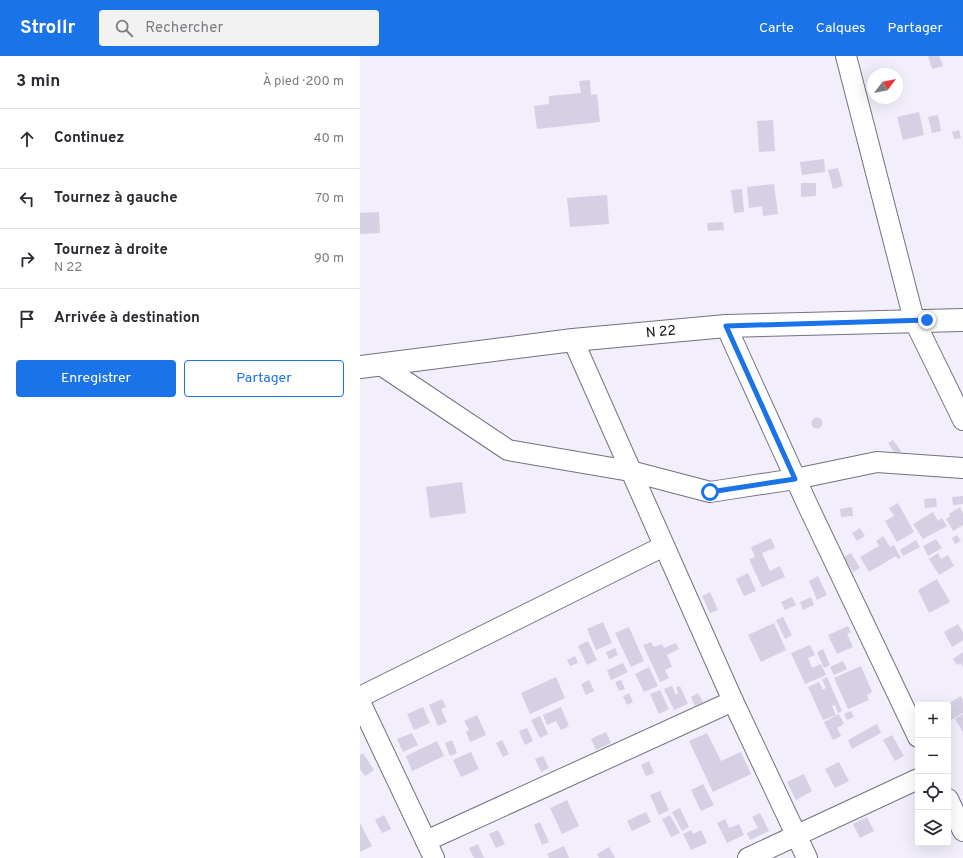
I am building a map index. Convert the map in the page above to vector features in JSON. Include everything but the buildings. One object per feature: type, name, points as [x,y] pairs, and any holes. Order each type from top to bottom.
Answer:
[{"type":"main road","name":"N 22","points":[[370,366],[573,340],[726,326],[914,320],[963,320]]},
{"type":"street","points":[[846,56],[914,320],[963,420]]},
{"type":"street","points":[[726,326],[795,479],[915,731]]},
{"type":"street","points":[[573,340],[733,701],[807,858]]},
{"type":"street","points":[[370,366],[508,450],[630,471],[710,492],[795,479],[877,462],[963,468]]},
{"type":"street","points":[[360,697],[664,546]]},
{"type":"street","points":[[360,702],[430,849],[733,701]]},
{"type":"street","points":[[748,858],[915,780]]},
{"type":"street","points":[[951,805],[963,831]]},
{"type":"route","points":[[710,492],[795,479],[726,326],[927,320]]}]
